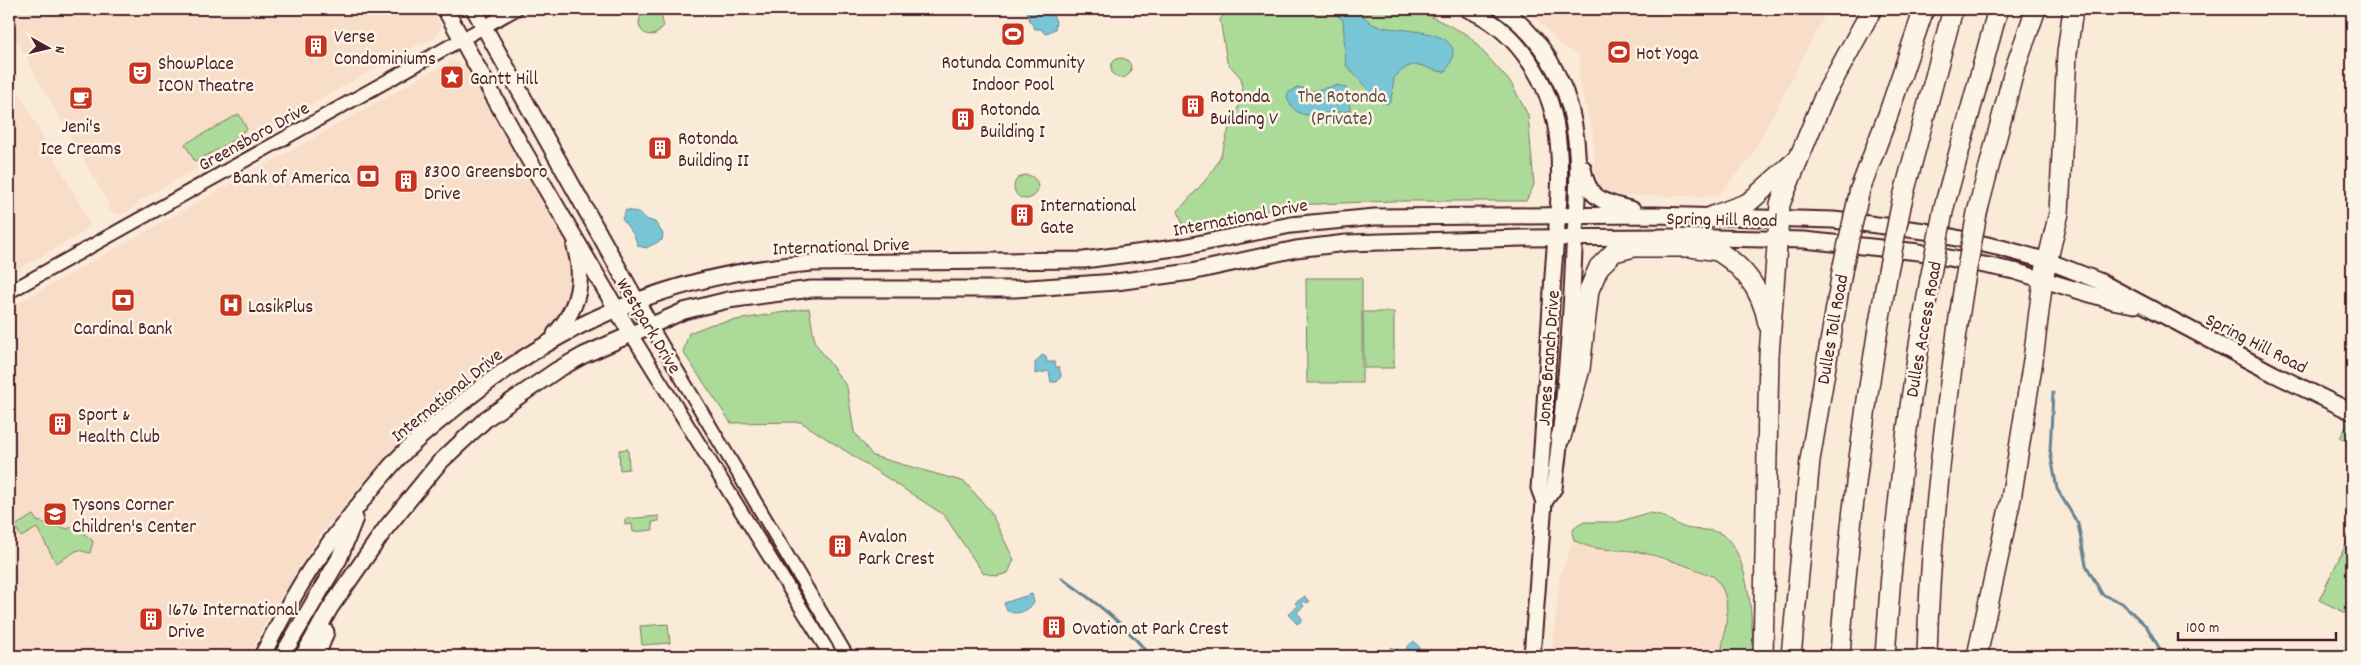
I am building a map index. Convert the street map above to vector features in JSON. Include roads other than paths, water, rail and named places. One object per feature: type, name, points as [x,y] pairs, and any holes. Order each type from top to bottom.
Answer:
[{"type":"highway","points":[[1763,656],[1770,337],[1774,308],[1780,204],[1824,97],[1872,9]]},
{"type":"highway","name":"Dulles Toll Road","points":[[1791,656],[1810,460],[1843,266],[1883,93],[1910,9]]},
{"type":"highway","points":[[1859,193],[1891,108],[1924,9]]},
{"type":"highway","points":[[1840,656],[1848,555],[1862,428],[1888,272],[1902,201],[1953,9]]},
{"type":"highway","name":"Dulles Access Road","points":[[1885,656],[1891,558],[1907,422],[1930,279],[1944,207],[1998,9]]},
{"type":"highway","points":[[2018,58],[2018,43],[2028,9]]},
{"type":"highway","points":[[1926,656],[1933,530],[1941,450],[1964,285],[1977,213],[2018,58],[2025,45],[2036,9]]},
{"type":"highway","points":[[1977,656],[2011,499],[2033,360],[2043,279],[2059,213],[2067,53],[2073,9]]},
{"type":"highway","points":[[1710,217],[1748,203],[1797,160]]},
{"type":"highway","points":[[1668,237],[1708,246],[1718,251],[1746,273],[1756,288],[1767,316],[1770,337]]},
{"type":"highway","points":[[1561,437],[1580,369],[1589,290],[1599,267],[1614,252],[1634,247],[1691,247],[1718,251]]},
{"type":"main road","name":"Westpark Drive","points":[[444,9],[631,334]]},
{"type":"main road","name":"Westpark Drive","points":[[474,9],[650,325]]},
{"type":"main road","points":[[303,656],[330,608],[351,576],[424,480],[439,463],[487,418],[558,370],[650,325],[707,305],[790,290],[850,288],[1015,289],[1069,286],[1166,276],[1275,253],[1324,246],[1556,237],[1558,145],[1547,94],[1516,44],[1491,22],[1467,9]]},
{"type":"main road","points":[[1502,9],[1526,28],[1555,71],[1565,93],[1584,177],[1593,194],[1608,203],[1654,215]]},
{"type":"main road","points":[[1575,136],[1576,214]]},
{"type":"main road","name":"International Drive","points":[[262,656],[293,598],[314,565],[391,466],[444,417],[497,375],[549,341],[636,300],[717,276],[790,265],[1084,260],[1157,252],[1291,224],[1331,220],[1375,217],[1576,214]]},
{"type":"main road","name":"Spring Hill Road","points":[[1576,214],[1833,220],[1925,231],[2048,261],[2099,280],[2144,306],[2274,374],[2352,412]]},
{"type":"main road","name":"Jones Branch Drive","points":[[1544,502],[1554,488],[1561,437],[1576,214]]},
{"type":"main road","points":[[549,341],[569,316],[579,292],[580,268],[568,227]]},
{"type":"main road","name":"Spring Hill Road","points":[[1556,237],[1668,237],[1839,242],[1919,252],[2043,279],[2113,301],[2144,306]]},
{"type":"main road","name":"Jones Branch Drive","points":[[1532,656],[1544,502],[1538,488],[1556,237]]},
{"type":"main road","points":[[282,656],[340,559],[360,505]]},
{"type":"main road","points":[[317,656],[351,576]]},
{"type":"street","name":"Greensboro Drive","points":[[9,292],[516,9]]},
{"type":"street","name":"Westpark Drive","points":[[650,325],[847,656]]},
{"type":"street","name":"Westpark Drive","points":[[631,334],[831,656]]},
{"type":"water","points":[[1342,7],[1358,12],[1377,26],[1432,34],[1444,39],[1452,47],[1452,57],[1445,72],[1419,65],[1408,67],[1402,71],[1394,78],[1391,101],[1387,104],[1371,98],[1370,92],[1346,65],[1343,20],[1337,15],[1317,9]]},
{"type":"water","points":[[1026,9],[1037,9],[1041,12],[1052,14],[1056,21],[1055,29],[1045,34],[1041,29],[1035,29]]},
{"type":"water","points":[[1338,85],[1346,88],[1349,96],[1350,110],[1345,112],[1305,115],[1292,107],[1287,98],[1288,93],[1298,87],[1312,91]]},
{"type":"water","points":[[626,210],[638,212],[648,220],[655,222],[663,234],[662,240],[646,248],[638,246],[634,235],[622,219]]},
{"type":"water","points":[[1042,355],[1046,357],[1047,362],[1055,362],[1056,367],[1059,367],[1061,376],[1057,382],[1051,382],[1049,371],[1035,374],[1035,363]]},
{"type":"water","points":[[1032,594],[1034,603],[1028,608],[1019,613],[1007,611],[1004,603]]},
{"type":"water","points":[[1304,597],[1310,601],[1302,603],[1304,606],[1297,612],[1303,620],[1297,624],[1288,614],[1298,606],[1295,603]]},
{"type":"water","points":[[1414,641],[1420,648],[1416,651],[1419,655],[1417,656],[1384,656],[1392,647],[1394,651],[1397,649],[1403,655],[1408,651],[1406,648]]},
{"type":"waterway","points":[[2053,393],[2050,451],[2057,489],[2078,524],[2086,565],[2102,594],[2122,603],[2147,627],[2161,651]]},
{"type":"waterway","points":[[1062,578],[1120,624],[1150,656]]},
{"type":"place","name":"Rotunda Community Indoor Pool","points":[[1013,34]]},
{"type":"place","name":"Verse Condominiums","points":[[316,46]]},
{"type":"place","name":"Hot Yoga","points":[[1619,52]]},
{"type":"place","name":"ShowPlace ICON Theatre","points":[[140,73]]},
{"type":"place","name":"Gantt Hill","points":[[452,77]]},
{"type":"place","name":"Jeni's Ice Creams","points":[[81,98]]},
{"type":"place","name":"Rotonda Building V","points":[[1193,106]]},
{"type":"place","name":"Rotonda Building I","points":[[963,119]]},
{"type":"place","name":"Rotonda Building II","points":[[660,148]]},
{"type":"place","name":"Bank of America","points":[[368,176]]},
{"type":"place","name":"8300 Greensboro Drive","points":[[406,181]]},
{"type":"place","name":"International Gate","points":[[1022,215]]},
{"type":"place","name":"Cardinal Bank","points":[[123,300]]},
{"type":"place","name":"LasikPlus","points":[[231,305]]},
{"type":"place","name":"Sport & Health Club","points":[[60,424]]},
{"type":"place","name":"Tysons Corner Children's Center","points":[[55,514]]},
{"type":"place","name":"Avalon Park Crest","points":[[840,546]]},
{"type":"place","name":"1676 International Drive","points":[[151,619]]},
{"type":"place","name":"Ovation at Park Crest","points":[[1054,627]]},
{"type":"park label","name":"The Rotonda (Private)","points":[[1342,106]]}]
